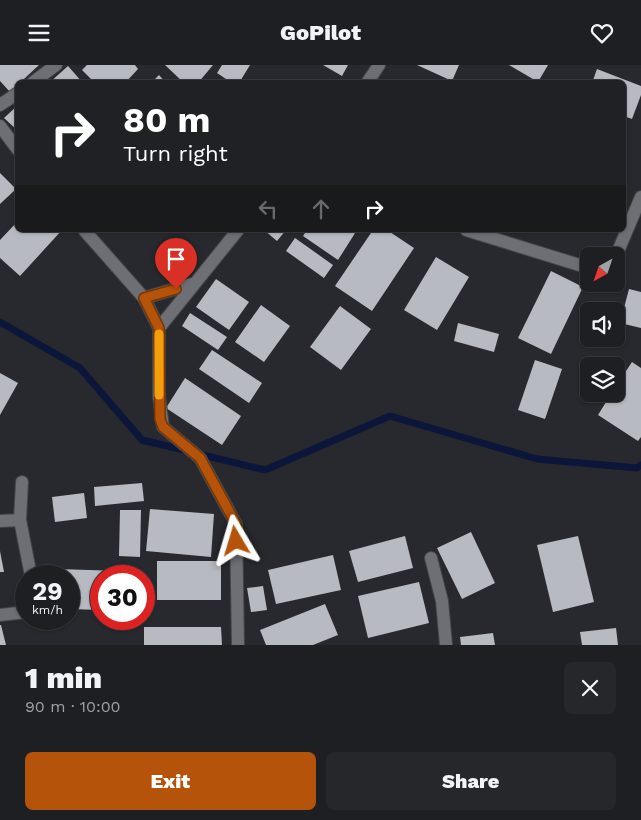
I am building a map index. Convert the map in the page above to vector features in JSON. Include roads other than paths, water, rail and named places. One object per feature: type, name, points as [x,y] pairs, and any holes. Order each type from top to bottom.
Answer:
[{"type":"street","points":[[36,80],[56,65]]},
{"type":"street","points":[[370,80],[379,65]]},
{"type":"street","points":[[0,105],[15,95]]},
{"type":"street","points":[[0,126],[15,146]]},
{"type":"street","points":[[620,247],[641,197]]},
{"type":"street","points":[[86,232],[144,298],[159,328],[159,396],[163,427],[200,458],[236,524],[238,645]]},
{"type":"street","points":[[159,328],[192,284],[236,232]]},
{"type":"street","points":[[472,232],[580,265]]},
{"type":"street","points":[[144,298],[192,284]]},
{"type":"street","points":[[22,482],[20,520],[29,565]]},
{"type":"street","points":[[0,521],[20,520]]},
{"type":"street","points":[[431,558],[442,601],[446,645]]},
{"type":"street","points":[[0,615],[15,613]]},
{"type":"waterway","points":[[0,322],[80,368],[142,440],[188,451]]},
{"type":"waterway","points":[[199,454],[265,470],[390,416],[537,459],[637,468],[641,465]]}]
